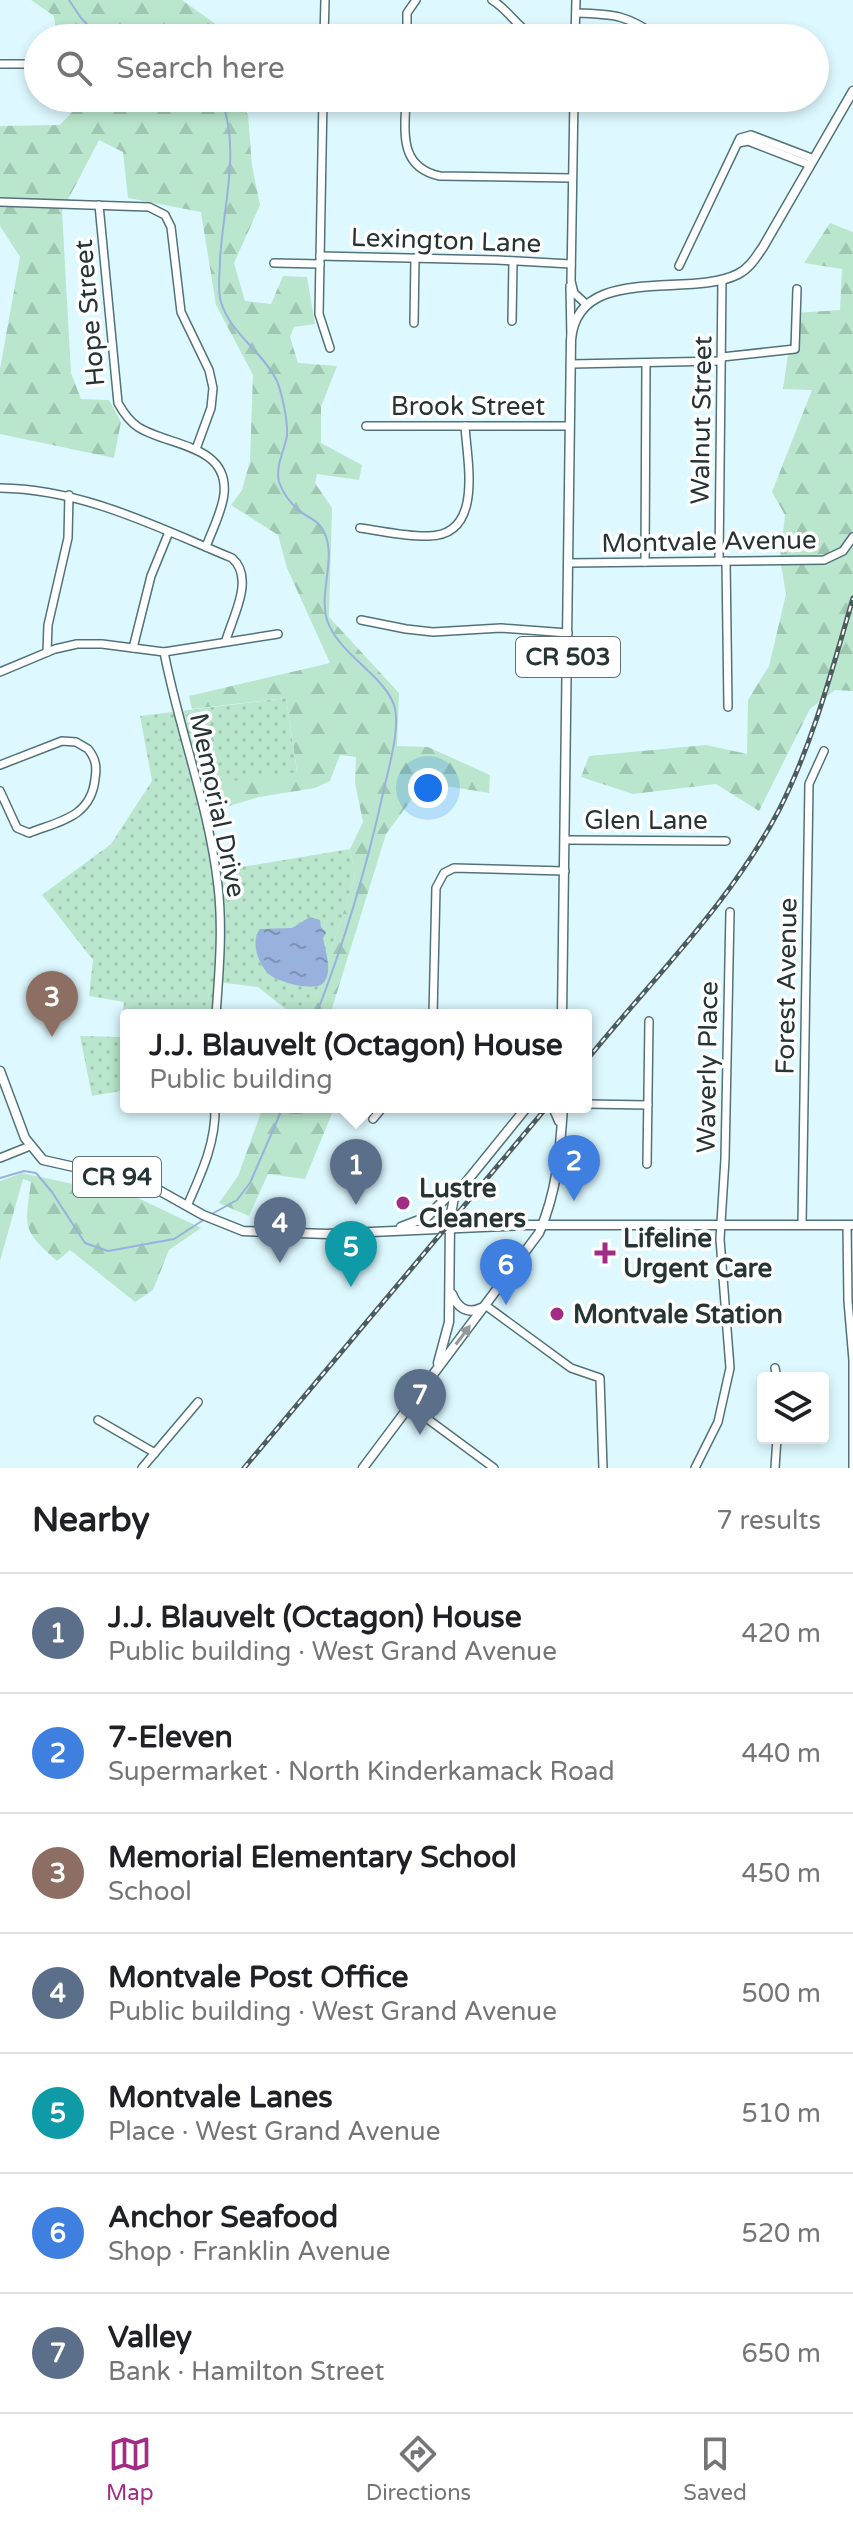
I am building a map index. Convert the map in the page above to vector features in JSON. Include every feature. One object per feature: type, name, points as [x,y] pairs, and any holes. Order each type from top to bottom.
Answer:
[{"type":"main road","points":[[586,304],[609,292],[722,280],[740,273],[752,263],[853,91]]},
{"type":"main road","name":"CR 503","points":[[562,1009],[571,340],[574,324],[586,304]]},
{"type":"main road","points":[[0,1071],[30,1146]]},
{"type":"main road","points":[[431,1378],[449,1322],[450,1230],[454,1197],[523,1113]]},
{"type":"main road","points":[[557,1113],[561,1146]]},
{"type":"main road","points":[[363,1468],[530,1247],[552,1198],[561,1146],[563,1113]]},
{"type":"main road","name":"CR 94","points":[[30,1146],[38,1156],[50,1163],[146,1183],[203,1215],[251,1232],[390,1232],[542,1225],[850,1225]]},
{"type":"main road","points":[[390,1232],[427,1217],[467,1180]]},
{"type":"main road","points":[[450,1281],[458,1305],[475,1311],[485,1305]]},
{"type":"street","points":[[324,24],[325,0]]},
{"type":"street","points":[[407,24],[407,13],[416,0]]},
{"type":"street","points":[[492,0],[518,24]]},
{"type":"street","points":[[576,0],[576,24]]},
{"type":"street","points":[[576,13],[607,14],[637,24]]},
{"type":"street","points":[[0,64],[24,64]]},
{"type":"street","points":[[323,112],[319,314],[330,348]]},
{"type":"street","points":[[406,112],[406,148],[414,162],[425,172],[440,176],[571,178]]},
{"type":"street","points":[[571,340],[573,112]]},
{"type":"street","points":[[679,266],[734,148],[741,141],[812,162]]},
{"type":"street","points":[[0,202],[149,207],[161,211],[169,221],[181,312],[209,370],[213,388],[211,408],[196,449]]},
{"type":"street","name":"Hope Street","points":[[99,205],[118,403],[128,418],[141,429],[196,449],[217,465],[224,481],[222,503],[206,547]]},
{"type":"street","points":[[414,323],[415,258]]},
{"type":"street","name":"Lexington Lane","points":[[274,263],[415,258],[571,268]]},
{"type":"street","points":[[512,321],[513,262]]},
{"type":"street","points":[[571,268],[574,293],[586,304]]},
{"type":"street","name":"Walnut Street","points":[[722,280],[722,561],[728,707]]},
{"type":"street","points":[[571,364],[646,364],[722,359],[795,349],[797,289]]},
{"type":"street","points":[[645,562],[646,364]]},
{"type":"street","name":"Brook Street","points":[[366,426],[570,426]]},
{"type":"street","points":[[360,528],[433,536],[458,524],[469,501],[465,426]]},
{"type":"street","points":[[0,488],[69,495],[116,510],[232,558],[243,572],[243,585],[226,640]]},
{"type":"street","points":[[47,652],[48,625],[68,538],[69,495]]},
{"type":"street","points":[[133,648],[151,576],[169,532]]},
{"type":"street","name":"Montvale Avenue","points":[[569,563],[824,560],[846,549],[853,537]]},
{"type":"street","points":[[361,620],[433,632],[501,628],[568,633]]},
{"type":"street","points":[[0,672],[47,652],[86,643],[164,652],[278,634]]},
{"type":"street","name":"Memorial Drive","points":[[164,652],[216,867],[221,955],[216,1009]]},
{"type":"street","points":[[0,765],[69,741],[88,749],[96,767],[94,789],[82,809],[73,816],[29,833],[17,828],[0,791]]},
{"type":"street","name":"Forest Avenue","points":[[802,1225],[809,784],[824,751]]},
{"type":"street","name":"Glen Lane","points":[[566,840],[726,841]]},
{"type":"street","points":[[433,1009],[436,888],[440,877],[454,868],[565,871]]},
{"type":"street","name":"Waverly Place","points":[[695,1468],[718,1422],[730,1368],[721,1253],[730,912]]},
{"type":"street","points":[[647,1164],[649,1021]]},
{"type":"street","points":[[592,1104],[648,1105]]},
{"type":"street","points":[[187,1206],[210,1151],[215,1113]]},
{"type":"street","points":[[373,1119],[378,1113]]},
{"type":"street","points":[[0,1158],[30,1146]]},
{"type":"street","points":[[850,1225],[848,1301],[853,1360],[853,1468]]},
{"type":"street","points":[[485,1305],[571,1368],[600,1378],[603,1468]]},
{"type":"street","points":[[775,1368],[776,1372]]},
{"type":"street","points":[[142,1468],[198,1402]]},
{"type":"street","points":[[410,1406],[494,1468]]},
{"type":"street","points":[[98,1420],[155,1453]]},
{"type":"street","points":[[775,1468],[777,1444]]},
{"type":"green space","points":[[31,0],[182,0],[215,24],[55,24],[54,16]]},
{"type":"green space","points":[[72,112],[246,112],[260,205],[234,263],[245,301],[271,304],[283,276],[307,277],[315,324],[294,327],[290,337],[298,363],[337,366],[321,407],[321,443],[362,465],[359,480],[317,474],[315,483],[332,508],[329,617],[399,693],[397,746],[428,747],[490,775],[489,793],[446,786],[412,799],[386,834],[332,1009],[312,1009],[355,876],[350,849],[363,822],[355,783],[356,757],[340,755],[330,781],[315,788],[259,797],[208,812],[199,786],[297,771],[286,698],[192,709],[189,696],[330,663],[287,568],[278,535],[231,505],[242,490],[250,461],[253,375],[216,305],[201,212],[128,198],[123,152],[99,140],[62,211],[71,373],[81,399],[109,400],[121,422],[114,458],[0,434],[0,369],[20,257],[0,226],[0,126],[60,125]]},
{"type":"green space","points":[[830,223],[853,232],[853,691],[835,690],[810,709],[759,811],[716,784],[633,794],[581,777],[589,756],[706,745],[747,754],[748,700],[769,666],[786,594],[780,558],[785,515],[772,492],[812,390],[783,389],[794,313],[840,310],[842,269],[804,263]]},
{"type":"green space","points":[[286,698],[297,772],[199,786],[217,871],[350,849],[355,876],[312,1009],[286,1009],[258,987],[217,982],[216,1009],[123,1009],[124,1002],[89,996],[93,960],[42,895],[111,844],[152,781],[140,716]]},
{"type":"green space","points":[[80,1036],[120,1037],[120,1091],[92,1096]]},
{"type":"green space","points":[[261,1113],[332,1113],[305,1179],[268,1174],[249,1216],[219,1203],[238,1176]]},
{"type":"green space","points":[[22,1173],[138,1198],[201,1228],[169,1250],[153,1290],[135,1302],[70,1250],[57,1261],[37,1241],[31,1234],[27,1218],[31,1182],[23,1179],[0,1261],[0,1181]]},
{"type":"water","points":[[310,917],[320,920],[326,933],[323,938],[328,966],[324,982],[313,987],[281,981],[270,975],[257,953],[256,940],[260,929],[292,928]]},
{"type":"waterway","points":[[69,0],[87,24]]},
{"type":"waterway","points":[[225,112],[230,158],[220,260],[221,302],[225,313],[264,361],[279,386],[287,429],[278,470],[279,482],[293,505],[316,521],[327,540],[327,620],[341,644],[381,684],[396,714],[394,747],[370,846],[346,931],[318,1009]]},
{"type":"waterway","points":[[210,1215],[237,1200],[250,1183],[280,1113]]},
{"type":"waterway","points":[[0,1178],[24,1171],[36,1173],[85,1243],[108,1251],[174,1239],[205,1219]]},
{"type":"railway","points":[[592,1054],[714,909],[779,810],[821,706],[853,598]]},
{"type":"railway","points":[[244,1468],[542,1113]]},
{"type":"place","name":"Memorial Elementary School","points":[[52,1037]]},
{"type":"place","name":"7-Eleven","points":[[574,1201]]},
{"type":"place","name":"Lustre Cleaners","points":[[403,1203]]},
{"type":"place","name":"J.J. Blauvelt (Octagon) House","points":[[356,1205]]},
{"type":"place","name":"Lifeline Urgent Care","points":[[605,1253]]},
{"type":"place","name":"Montvale Post Office","points":[[280,1263]]},
{"type":"place","name":"Montvale Lanes","points":[[351,1287]]},
{"type":"place","name":"Anchor Seafood","points":[[506,1305]]},
{"type":"place","name":"Montvale Station","points":[[557,1314]]},
{"type":"place","name":"Valley","points":[[420,1435]]}]
